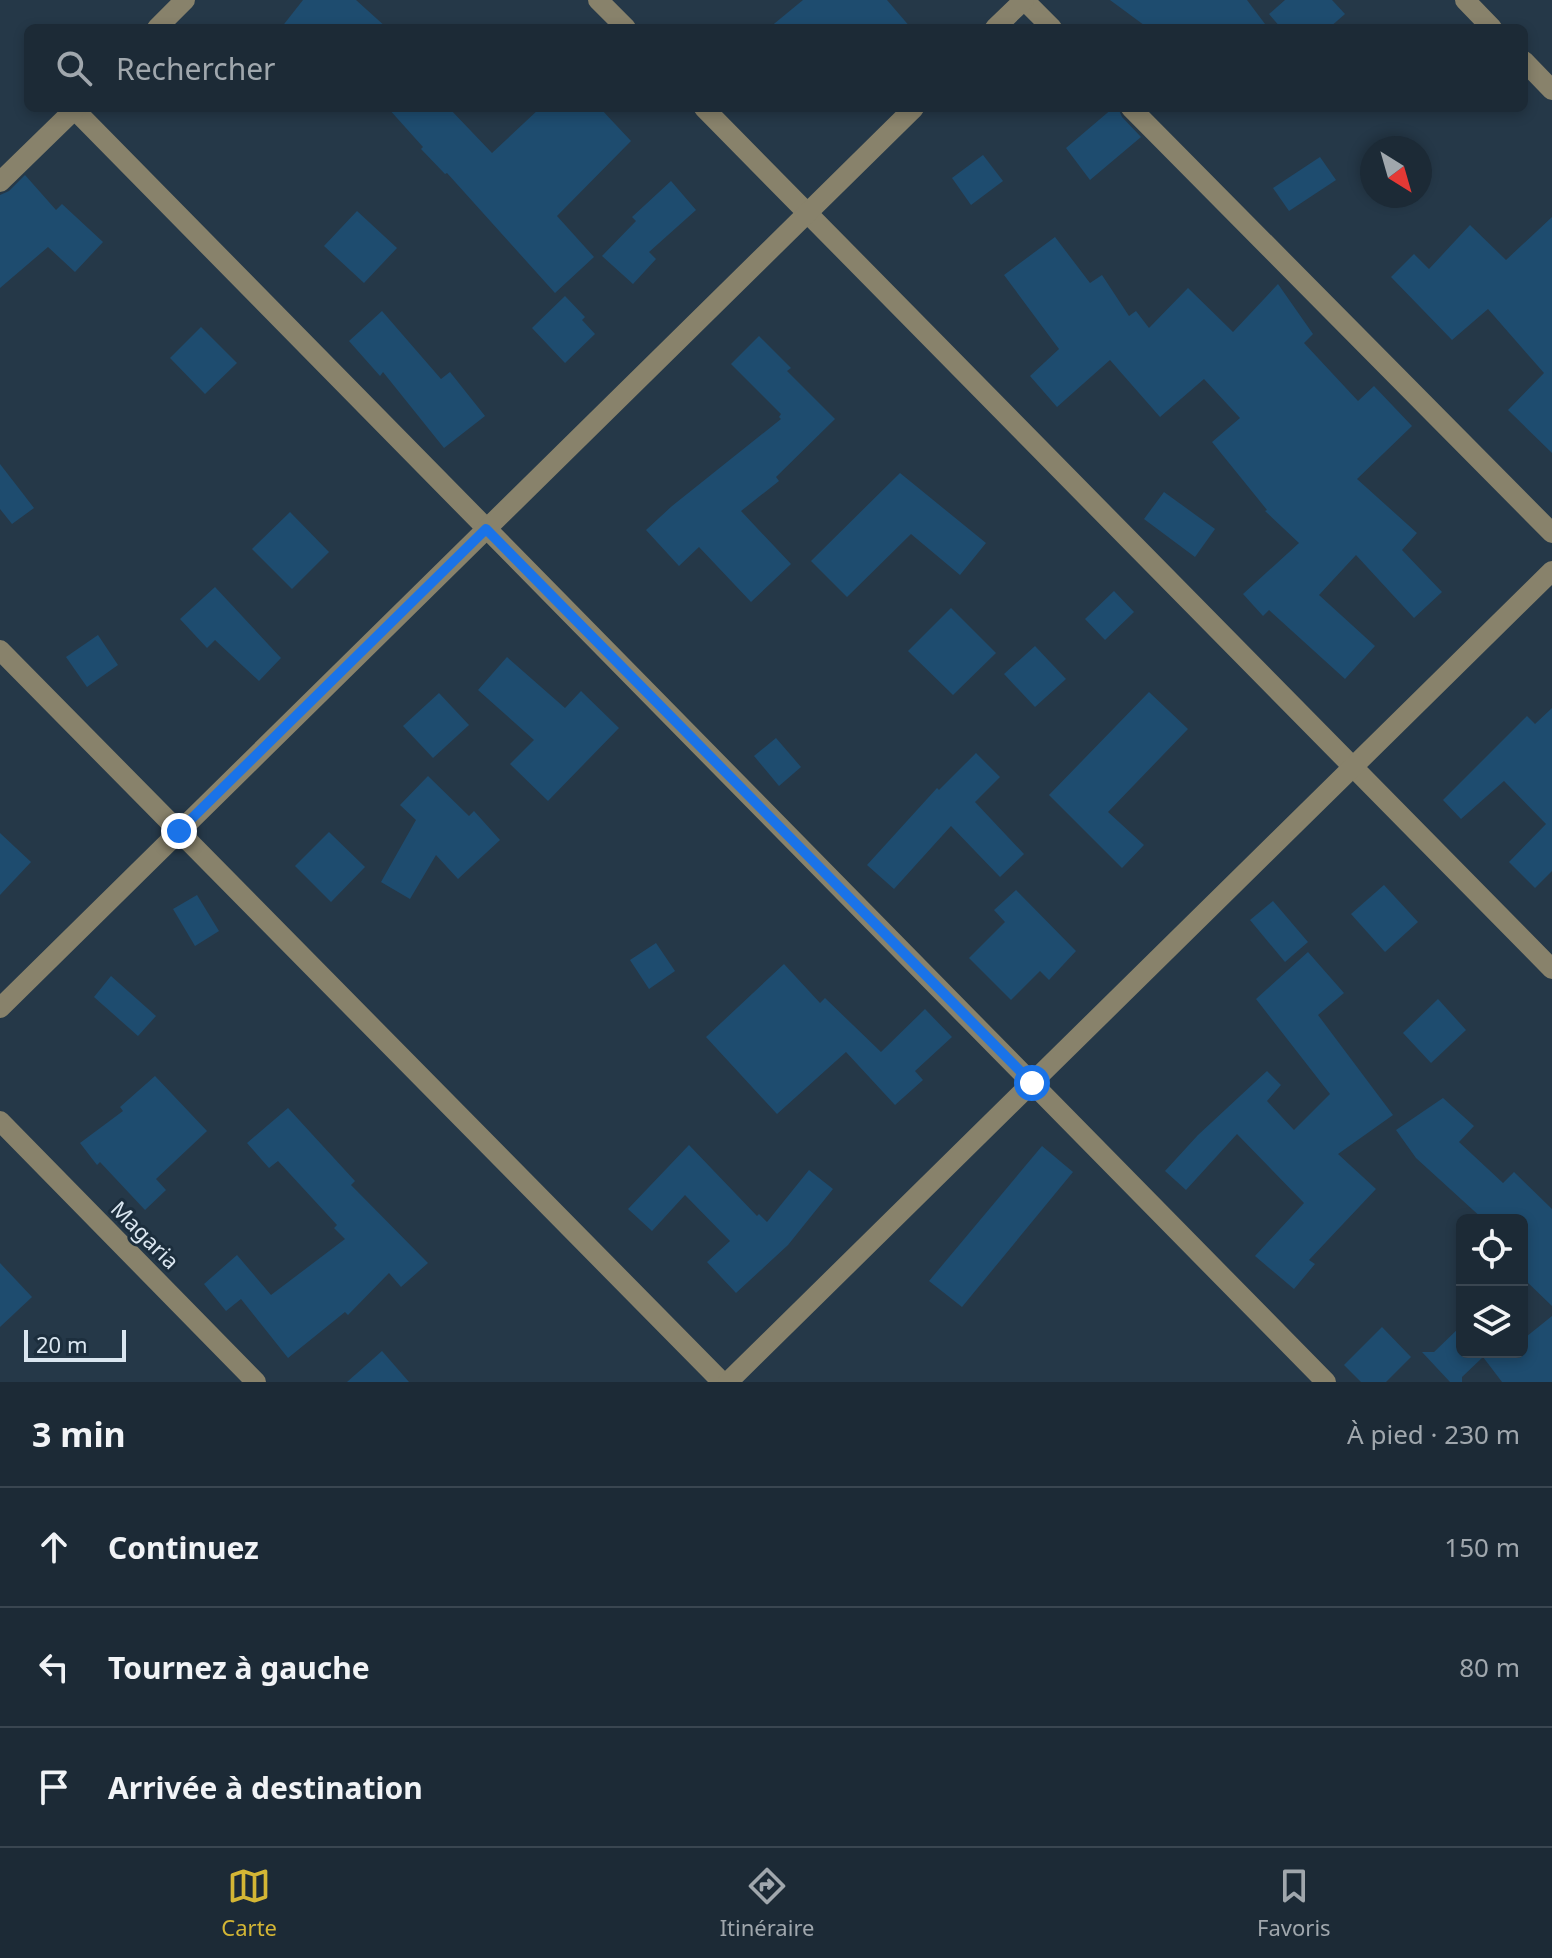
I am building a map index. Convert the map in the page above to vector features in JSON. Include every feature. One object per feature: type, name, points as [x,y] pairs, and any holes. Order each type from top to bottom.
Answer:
[{"type":"street","points":[[161,24],[185,0]]},
{"type":"street","points":[[598,0],[622,24]]},
{"type":"street","points":[[999,24],[1024,0],[1048,24]]},
{"type":"street","points":[[1465,0],[1488,24]]},
{"type":"street","points":[[1528,65],[1552,90]]},
{"type":"street","points":[[0,182],[72,112]]},
{"type":"street","points":[[78,112],[1326,1382]]},
{"type":"street","points":[[708,112],[1552,969]]},
{"type":"street","points":[[0,1008],[910,112]]},
{"type":"street","points":[[1135,112],[1552,533]]},
{"type":"street","points":[[728,1382],[1552,571]]},
{"type":"street","points":[[0,650],[722,1382]]},
{"type":"street","name":"Magaria","points":[[0,1121],[256,1382]]},
{"type":"building","points":[[303,0],[356,0],[383,24],[284,24]]},
{"type":"building","points":[[803,0],[887,0],[908,24],[774,24]]},
{"type":"building","points":[[1110,0],[1247,0],[1265,24],[1143,24]]},
{"type":"building","points":[[1285,0],[1332,0],[1345,14],[1334,24],[1278,24],[1269,14]]},
{"type":"building","points":[[392,112],[453,112],[492,153],[536,112],[604,112],[631,141],[557,216],[594,257],[555,293],[447,173],[421,149],[423,147]]},
{"type":"building","points":[[1108,112],[1120,112],[1141,137],[1090,180],[1066,148]]},
{"type":"building","points":[[983,155],[1003,181],[971,205],[952,178]]},
{"type":"building","points":[[1320,157],[1336,180],[1289,211],[1273,188]]},
{"type":"building","points":[[25,175],[56,210],[62,204],[103,242],[75,272],[48,247],[0,288],[0,195],[9,191]]},
{"type":"building","points":[[671,181],[696,210],[649,252],[656,259],[633,284],[602,256],[636,221],[632,217]]},
{"type":"building","points":[[357,211],[397,248],[364,283],[324,246]]},
{"type":"building","points":[[1552,217],[1552,453],[1508,410],[1544,373],[1488,309],[1452,340],[1391,277],[1414,254],[1429,269],[1470,225],[1506,260]]},
{"type":"building","points":[[1055,237],[1090,283],[1102,275],[1129,316],[1136,311],[1149,328],[1188,288],[1233,332],[1278,284],[1313,334],[1304,343],[1358,401],[1374,386],[1412,426],[1357,479],[1417,533],[1402,550],[1442,592],[1414,618],[1356,555],[1319,595],[1375,646],[1345,679],[1269,610],[1263,616],[1243,594],[1299,543],[1265,511],[1212,442],[1240,418],[1204,379],[1160,417],[1110,360],[1057,407],[1030,376],[1059,349],[1004,275]]},
{"type":"building","points":[[565,296],[585,317],[582,320],[595,334],[565,363],[532,328]]},
{"type":"building","points":[[382,311],[441,379],[450,372],[485,416],[444,448],[383,372],[380,376],[349,341]]},
{"type":"building","points":[[201,327],[237,363],[205,394],[170,358]]},
{"type":"building","points":[[759,336],[791,368],[787,371],[835,419],[776,477],[779,481],[741,511],[791,564],[751,602],[699,547],[679,566],[646,530],[781,419],[781,414],[731,364]]},
{"type":"building","points":[[0,464],[34,508],[12,524],[0,509]]},
{"type":"building","points":[[900,473],[986,543],[960,575],[911,534],[847,597],[811,561]]},
{"type":"building","points":[[1164,492],[1215,529],[1195,557],[1144,519]]},
{"type":"building","points":[[290,512],[329,552],[292,589],[252,549]]},
{"type":"building","points":[[215,587],[281,658],[259,681],[215,640],[207,648],[180,619]]},
{"type":"building","points":[[1114,591],[1134,612],[1105,640],[1085,619]]},
{"type":"building","points":[[951,608],[996,653],[953,695],[908,651]]},
{"type":"building","points":[[98,635],[118,665],[87,687],[66,657]]},
{"type":"building","points":[[1035,646],[1066,679],[1035,707],[1004,674]]},
{"type":"building","points":[[507,657],[565,708],[581,691],[619,728],[548,801],[510,764],[534,740],[478,690]]},
{"type":"building","points":[[1149,692],[1188,729],[1108,812],[1144,845],[1122,868],[1049,795]]},
{"type":"building","points":[[439,693],[469,725],[433,758],[403,726]]},
{"type":"building","points":[[1552,708],[1552,871],[1535,888],[1509,862],[1546,824],[1504,781],[1461,819],[1443,800],[1527,716],[1535,724]]},
{"type":"building","points":[[776,738],[801,767],[779,786],[754,756]]},
{"type":"building","points":[[976,753],[1000,777],[975,802],[1024,854],[1000,877],[951,826],[894,889],[867,865],[937,788],[939,790]]},
{"type":"building","points":[[428,776],[469,816],[474,811],[500,840],[458,879],[436,855],[410,899],[381,882],[416,820],[400,805]]},
{"type":"building","points":[[329,832],[365,867],[331,902],[295,866]]},
{"type":"building","points":[[0,833],[31,862],[0,895]]},
{"type":"building","points":[[1384,885],[1418,922],[1385,952],[1351,914]]},
{"type":"building","points":[[1016,890],[1076,951],[1049,980],[1040,971],[1011,1000],[969,958],[1005,922],[994,910]]},
{"type":"building","points":[[197,895],[219,931],[195,946],[173,909]]},
{"type":"building","points":[[1273,901],[1308,942],[1285,962],[1250,920]]},
{"type":"building","points":[[656,943],[675,971],[649,989],[630,960]]},
{"type":"building","points":[[1308,952],[1344,993],[1318,1015],[1393,1115],[1338,1154],[1376,1189],[1309,1260],[1315,1264],[1294,1289],[1255,1256],[1304,1203],[1237,1134],[1186,1190],[1165,1171],[1198,1135],[1267,1071],[1281,1085],[1267,1101],[1294,1130],[1330,1094],[1256,999]]},
{"type":"building","points":[[784,964],[820,1003],[825,998],[881,1052],[925,1009],[952,1037],[915,1071],[923,1080],[895,1105],[846,1052],[777,1114],[706,1037]]},
{"type":"building","points":[[111,976],[156,1016],[138,1036],[94,997]]},
{"type":"building","points":[[1438,999],[1466,1030],[1431,1063],[1403,1033]]},
{"type":"building","points":[[155,1076],[207,1131],[156,1179],[166,1190],[145,1210],[100,1162],[97,1165],[80,1143],[123,1111],[120,1107]]},
{"type":"building","points":[[1443,1098],[1474,1126],[1459,1142],[1503,1183],[1514,1172],[1552,1209],[1552,1306],[1528,1283],[1528,1214],[1477,1214],[1416,1158],[1396,1130]]},
{"type":"building","points":[[288,1108],[355,1181],[351,1185],[428,1263],[401,1287],[389,1273],[348,1315],[345,1312],[288,1358],[241,1299],[226,1311],[204,1284],[237,1255],[271,1295],[345,1239],[334,1228],[337,1225],[278,1161],[269,1168],[247,1143]]},
{"type":"building","points":[[689,1145],[757,1216],[759,1214],[767,1222],[809,1170],[833,1189],[788,1245],[736,1293],[707,1262],[730,1241],[685,1195],[652,1231],[628,1209]]},
{"type":"building","points":[[1042,1146],[1073,1172],[962,1307],[929,1281]]},
{"type":"building","points":[[0,1263],[32,1297],[0,1327]]},
{"type":"building","points":[[1552,1316],[1552,1382],[1502,1382],[1484,1358],[1528,1358],[1528,1335]]},
{"type":"building","points":[[1382,1327],[1411,1357],[1386,1382],[1361,1382],[1344,1365]]},
{"type":"building","points":[[1456,1331],[1456,1358],[1482,1358],[1462,1377],[1462,1382],[1450,1382],[1422,1352],[1434,1352]]},
{"type":"building","points":[[382,1351],[409,1382],[347,1382]]},
{"type":"route","points":[[179,831],[486,529],[1032,1083]]}]
